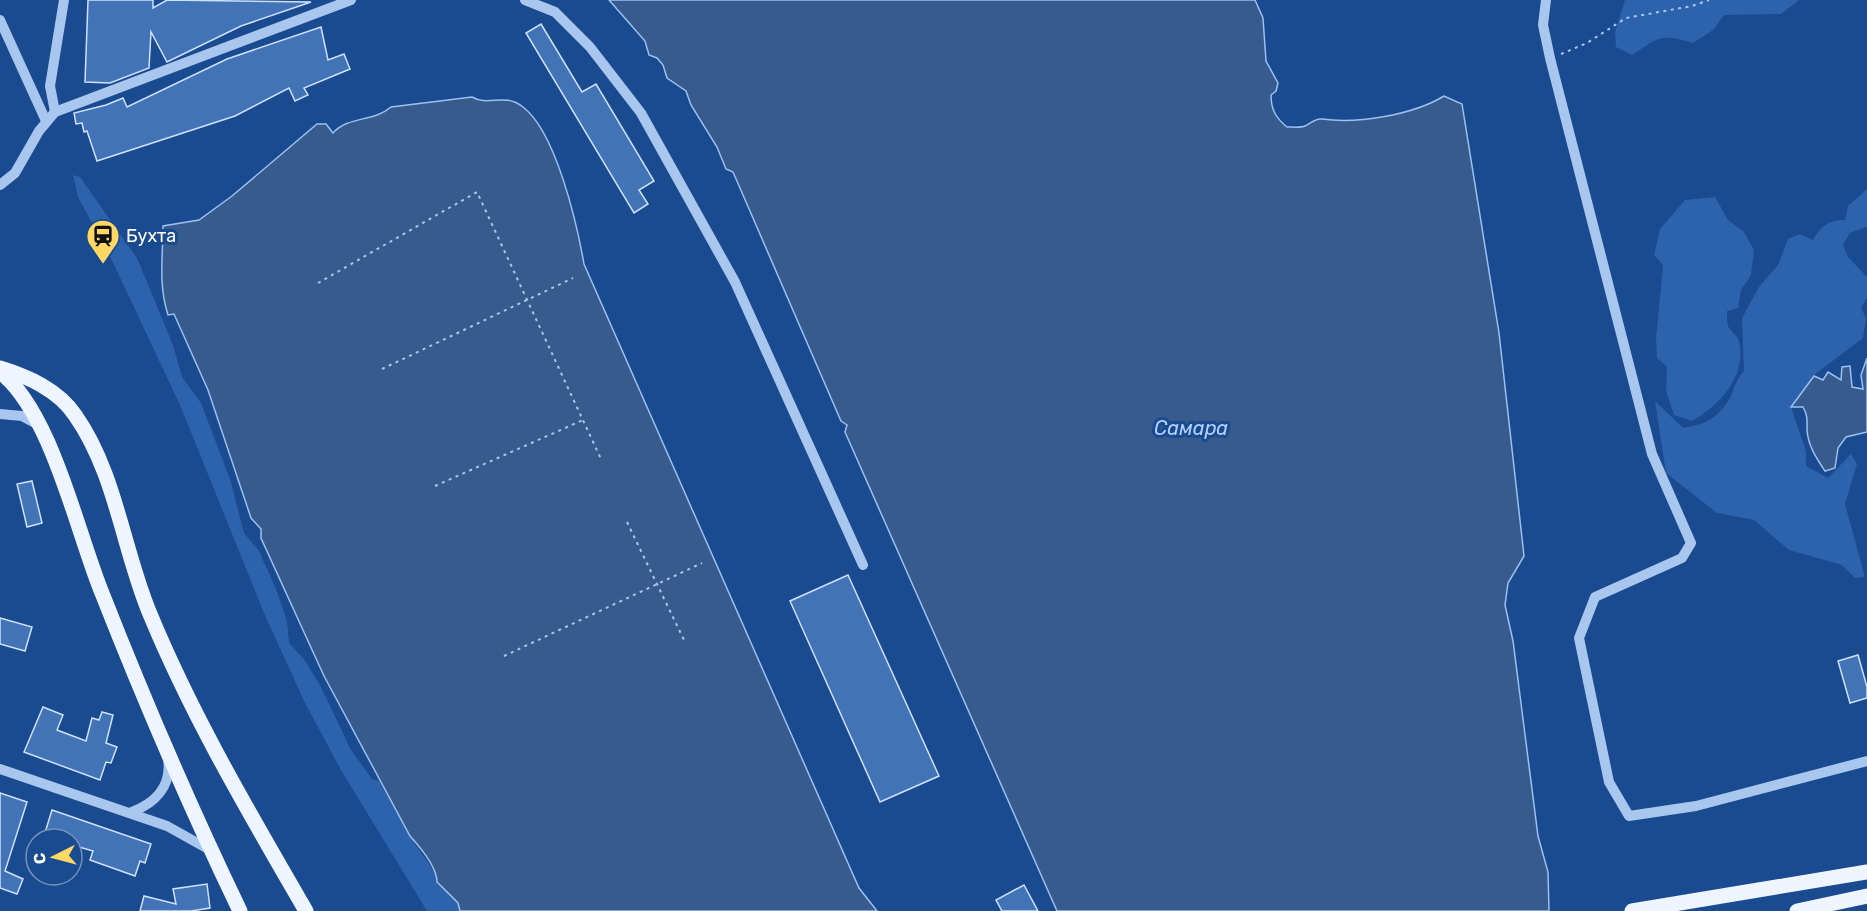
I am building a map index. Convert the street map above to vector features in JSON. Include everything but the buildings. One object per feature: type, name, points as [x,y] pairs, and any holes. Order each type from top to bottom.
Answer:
[{"type":"main road","points":[[0,370],[23,394],[41,426],[101,591],[166,750],[240,911]]},
{"type":"main road","points":[[0,370],[21,375],[57,395],[74,413],[87,434],[101,465],[147,608],[177,680],[306,911]]},
{"type":"main road","points":[[1632,911],[1867,872]]},
{"type":"main road","points":[[1797,911],[1867,896]]},
{"type":"street","points":[[55,112],[50,86],[64,0]]},
{"type":"street","points":[[0,185],[15,173],[46,121],[55,112],[351,0]]},
{"type":"street","points":[[525,0],[555,12],[591,47],[641,113],[735,282],[863,565]]},
{"type":"street","points":[[1546,0],[1543,25],[1550,58],[1652,454],[1691,543],[1682,558],[1595,597],[1579,638],[1609,782],[1629,816],[1696,806],[1867,761]]},
{"type":"street","points":[[0,20],[46,121]]},
{"type":"street","points":[[0,414],[22,416],[41,426]]},
{"type":"street","points":[[132,812],[144,807],[163,788],[169,765],[166,750]]},
{"type":"street","points":[[0,769],[167,825],[211,850]]},
{"type":"path","points":[[1550,58],[1587,43],[1626,18],[1692,6],[1708,0]]},
{"type":"path","points":[[318,283],[477,192],[601,459]]},
{"type":"path","points":[[382,369],[573,278]]},
{"type":"path","points":[[435,486],[583,420]]},
{"type":"path","points":[[627,522],[684,640]]},
{"type":"path","points":[[504,656],[702,563]]},
{"type":"shaded area","points":[[1625,0],[1798,1],[1781,14],[1724,15],[1713,30],[1693,43],[1674,38],[1661,38],[1632,55],[1616,47],[1615,32]]},
{"type":"shaded area","points":[[73,175],[80,177],[137,258],[173,345],[182,377],[201,403],[231,482],[244,533],[259,551],[276,589],[287,621],[289,643],[304,659],[321,687],[351,750],[372,779],[379,781],[410,836],[437,876],[438,882],[458,903],[460,911],[427,911],[341,770],[305,703],[264,613],[180,405],[109,254],[78,197]]},
{"type":"shaded area","points":[[1867,189],[1867,227],[1850,233],[1843,245],[1848,257],[1867,277],[1867,298],[1861,307],[1866,319],[1863,338],[1814,375],[1791,407],[1806,451],[1806,466],[1828,478],[1851,454],[1857,464],[1845,504],[1865,577],[1855,578],[1842,565],[1789,550],[1754,520],[1717,513],[1666,473],[1655,401],[1683,428],[1705,422],[1722,410],[1744,371],[1742,318],[1759,287],[1778,265],[1788,239],[1800,234],[1813,240],[1826,225],[1834,221],[1845,220],[1848,206]]},
{"type":"shaded area","points":[[1715,197],[1728,220],[1744,232],[1754,250],[1751,275],[1741,290],[1738,308],[1727,311],[1728,326],[1739,341],[1739,366],[1729,388],[1721,398],[1692,421],[1674,415],[1666,391],[1667,367],[1657,358],[1656,339],[1663,265],[1654,255],[1660,229],[1685,200]]},
{"type":"water","name":"Самара","points":[[609,0],[1255,0],[1263,18],[1266,61],[1278,83],[1276,91],[1271,95],[1273,109],[1287,127],[1303,127],[1320,119],[1368,119],[1401,113],[1444,96],[1462,104],[1499,333],[1524,556],[1508,583],[1505,605],[1513,641],[1538,836],[1548,872],[1549,911],[1057,911],[845,432],[847,425],[841,421],[733,172],[726,169],[717,147],[691,105],[686,91],[667,78],[663,65],[657,58],[649,55],[645,41]]},
{"type":"water","points":[[472,97],[484,101],[503,100],[516,103],[535,119],[545,136],[563,180],[584,264],[859,888],[877,911],[460,911],[458,903],[437,882],[431,864],[410,836],[324,676],[261,538],[261,529],[251,518],[208,390],[174,314],[168,315],[162,281],[163,226],[199,220],[232,196],[317,124],[326,124],[333,133],[346,124],[377,115],[391,107]]},
{"type":"water","points":[[1867,358],[1867,432],[1846,437],[1838,448],[1835,468],[1825,471],[1809,441],[1803,407],[1791,407],[1814,376],[1823,380],[1828,372],[1841,380],[1842,367],[1850,366],[1852,387],[1863,389],[1861,375]]},
{"type":"place","name":"Бухта","points":[[103,265]]}]
